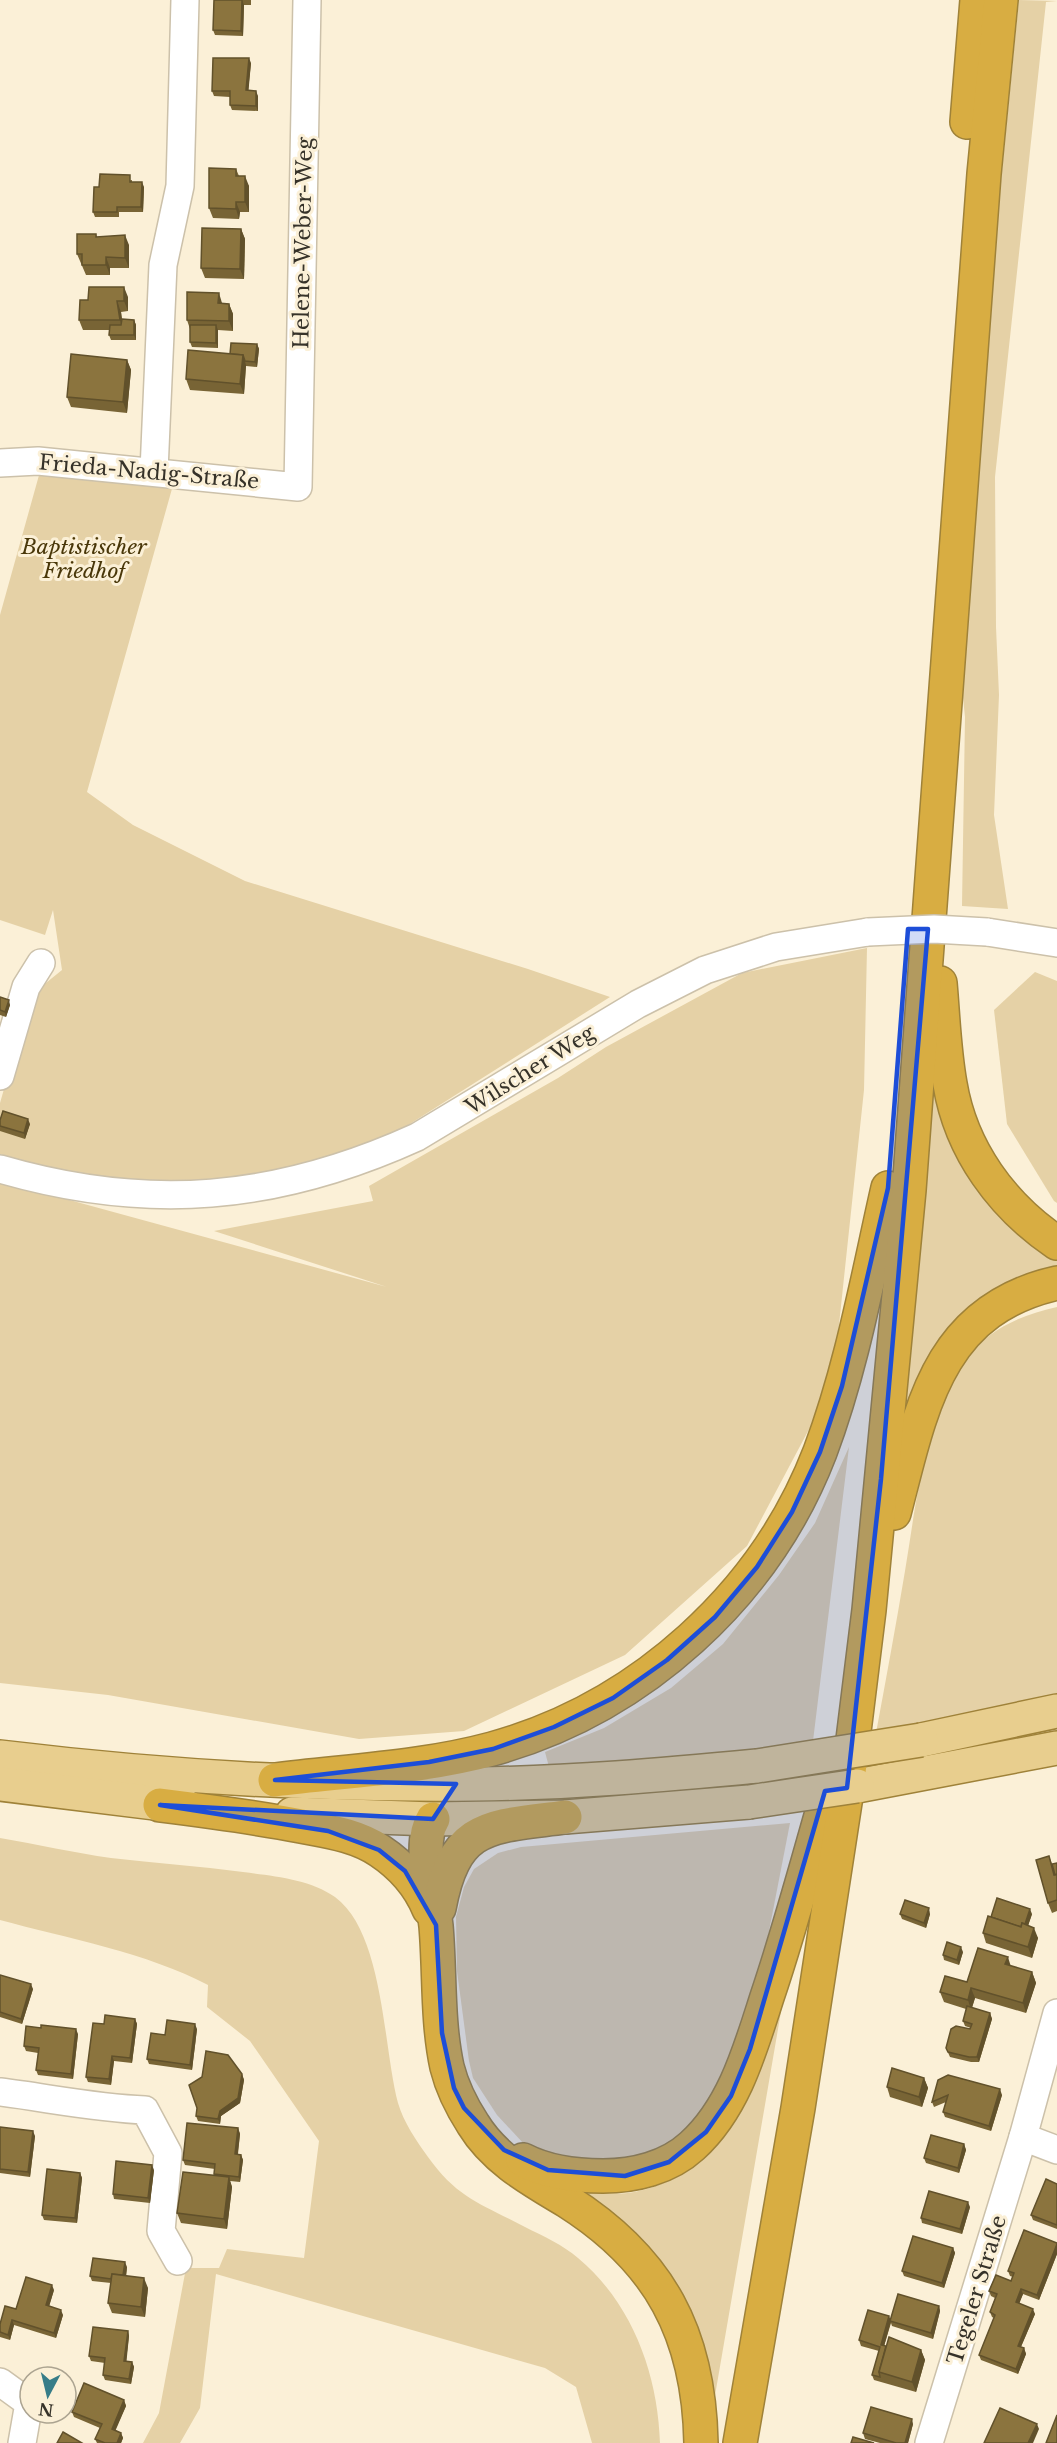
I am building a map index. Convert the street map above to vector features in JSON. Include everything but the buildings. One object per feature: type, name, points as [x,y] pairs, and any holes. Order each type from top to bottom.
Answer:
[{"type":"highway","points":[[719,2443],[778,2106],[823,1809],[860,1492],[888,1188],[977,0]]},
{"type":"highway","points":[[740,2443],[798,2108],[846,1796],[868,1610],[909,1190],[984,174],[1001,0]]},
{"type":"highway","points":[[932,876],[946,1057],[957,1112],[967,1139],[996,1187],[1027,1220],[1057,1243]]},
{"type":"highway","points":[[275,1780],[429,1762],[492,1749],[554,1727],[622,1691],[666,1660],[715,1617],[757,1567],[792,1512],[820,1452],[847,1366],[888,1188]]},
{"type":"highway","points":[[868,1610],[915,1433],[924,1404],[941,1368],[952,1349],[969,1328],[986,1314],[1008,1299],[1035,1288],[1057,1283]]},
{"type":"highway","points":[[160,1805],[251,1817],[358,1839],[379,1850],[405,1871],[427,1904],[436,1925]]},
{"type":"highway","points":[[464,2108],[504,2150],[525,2162],[548,2170],[574,2175],[625,2176],[669,2162],[690,2148],[711,2126],[731,2096],[750,2049],[779,1961],[823,1809]]},
{"type":"highway","points":[[436,1925],[443,1884],[459,1851],[472,1838],[495,1826],[565,1817]]},
{"type":"highway","points":[[433,1819],[427,1836],[426,1848],[436,1925],[442,2033],[447,2066],[464,2108],[487,2144],[501,2157],[520,2173],[569,2203],[605,2229],[651,2275],[685,2339],[698,2389],[701,2443]]},
{"type":"main road","points":[[0,1757],[97,1767],[358,1784],[572,1781],[757,1766],[921,1740],[1057,1711]]},
{"type":"main road","points":[[0,1784],[160,1805],[349,1817],[433,1819],[565,1817],[748,1802],[915,1776],[1057,1748]]},
{"type":"main road","points":[[433,1819],[445,1801],[460,1790],[477,1784]]},
{"type":"street","points":[[154,471],[163,265],[180,186],[185,0]]},
{"type":"street","name":"Helene-Weber-Weg","points":[[298,487],[307,0]]},
{"type":"street","name":"Frieda-Nadig-Straße","points":[[0,463],[38,461],[298,487]]},
{"type":"street","name":"Wilscher Weg","points":[[0,1169],[81,1189],[173,1196],[240,1191],[306,1178],[368,1158],[417,1137],[638,1004],[705,970],[740,957],[776,947],[868,932],[934,929],[987,932],[1057,943]]},
{"type":"street","points":[[0,1076],[26,987],[41,963]]},
{"type":"street","name":"Tegeler Straße","points":[[929,2443],[1023,2137],[1057,2013]]},
{"type":"street","points":[[0,2092],[55,2098],[109,2109],[145,2110],[168,2153],[161,2231],[178,2261]]},
{"type":"street","points":[[1023,2137],[1057,2150]]},
{"type":"street","points":[[0,2382],[29,2403],[22,2443]]},
{"type":"highlighted area","points":[[908,929],[928,929],[881,1479],[847,1788],[825,1791],[750,2049],[731,2096],[706,2132],[669,2162],[625,2176],[548,2170],[504,2150],[464,2108],[454,2088],[442,2033],[436,1925],[405,1871],[379,1850],[328,1831],[160,1805],[433,1819],[456,1784],[275,1780],[429,1762],[493,1749],[554,1727],[613,1698],[667,1660],[715,1617],[757,1567],[792,1512],[820,1452],[842,1386],[888,1188]]},
{"type":"green space","points":[[1019,0],[1057,1],[1046,2],[995,477],[999,695],[994,815],[1008,909],[962,906],[965,717],[959,660],[970,492]]},
{"type":"green space","name":"Baptistischer Friedhof","points":[[41,468],[175,478],[87,792],[133,825],[245,881],[528,969],[610,997],[405,1127],[350,1152],[227,1182],[122,1182],[36,1167],[0,1154],[0,1103],[31,995],[62,970],[53,910],[45,935],[0,920],[0,615]]},
{"type":"green space","points":[[867,948],[864,1090],[838,1334],[815,1418],[747,1546],[625,1655],[464,1731],[359,1739],[108,1695],[0,1683],[0,1181],[387,1287],[214,1231],[373,1201],[369,1186],[558,1078],[606,1047],[742,973]]},
{"type":"green space","points":[[1035,972],[1057,981],[1057,1203],[1007,1124],[994,1010]]},
{"type":"green space","points":[[933,1013],[948,1120],[1057,1251],[1057,1275],[992,1296],[894,1489]]},
{"type":"green space","points":[[1057,1307],[1057,1699],[876,1733],[924,1460],[941,1406],[968,1357],[986,1338],[1008,1324]]},
{"type":"green space","points":[[849,1447],[813,1741],[689,1758],[549,1767],[545,1752],[604,1728],[671,1688],[723,1644],[779,1575],[815,1523]]},
{"type":"green space","points":[[790,1823],[762,1967],[730,2073],[682,2143],[628,2166],[559,2162],[524,2144],[497,2115],[473,2078],[469,2061],[457,1971],[456,1917],[464,1887],[474,1869],[498,1853],[521,1847]]},
{"type":"green space","points":[[0,1838],[111,1858],[279,1877],[303,1882],[335,1897],[351,1914],[363,1936],[373,1963],[398,2103],[411,2131],[439,2171],[461,2192],[483,2206],[566,2249],[597,2276],[613,2296],[627,2318],[647,2366],[654,2391],[660,2443],[592,2443],[576,2387],[545,2368],[216,2274],[200,2408],[180,2443],[143,2443],[159,2413],[186,2268],[219,2268],[227,2249],[304,2258],[319,2141],[250,2041],[207,2007],[208,1985],[133,1955],[0,1920]]},
{"type":"green space","points":[[783,2000],[712,2413],[702,2358],[565,2190],[634,2192],[679,2176],[697,2164],[714,2149],[740,2113],[760,2070],[772,2025]]}]
